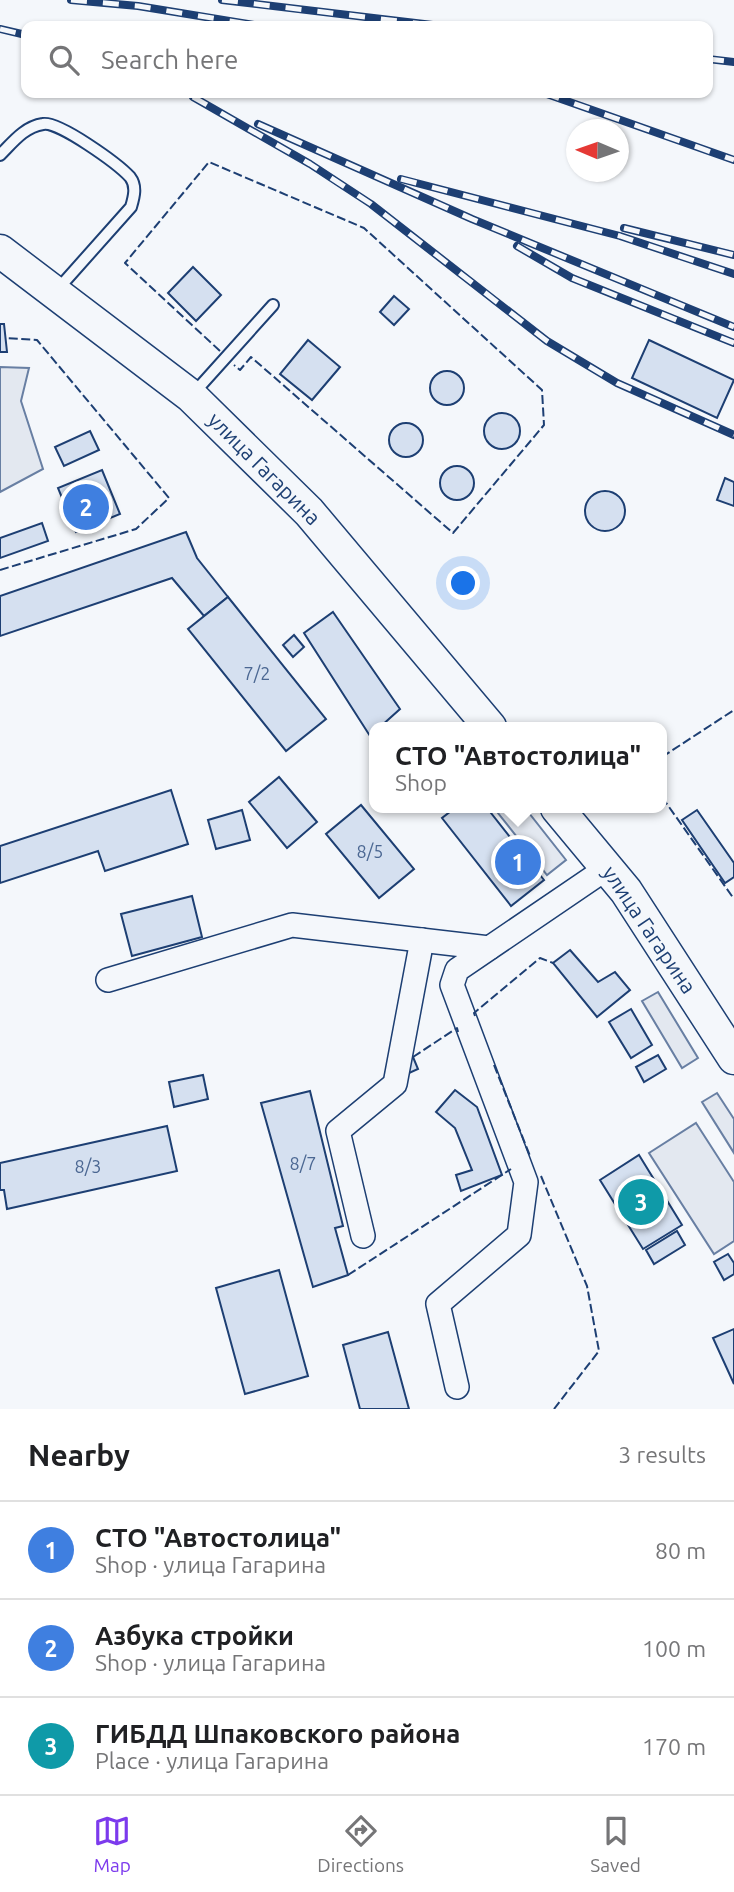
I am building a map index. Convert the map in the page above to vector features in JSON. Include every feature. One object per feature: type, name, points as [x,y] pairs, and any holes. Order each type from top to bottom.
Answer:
[{"type":"main road","name":"улица Гагарина","points":[[0,251],[191,396],[309,512],[486,722]]},
{"type":"main road","name":"улица Гагарина","points":[[561,813],[626,891],[734,1058]]},
{"type":"street","points":[[457,1387],[438,1304],[519,1235],[526,1182],[452,985],[457,970],[607,867]]},
{"type":"street","points":[[108,980],[292,925],[489,948]]},
{"type":"street","points":[[363,1236],[338,1130],[395,1084],[422,940]]},
{"type":"lane","points":[[0,155],[27,128],[46,123],[67,131],[131,177],[135,191],[131,207],[56,291]]},
{"type":"lane","points":[[191,396],[273,305]]},
{"type":"shaded area","points":[[0,367],[29,368],[21,401],[43,469],[0,492]]},
{"type":"shaded area","points":[[498,813],[529,813],[566,860],[547,875]]},
{"type":"shaded area","points":[[658,992],[698,1058],[682,1068],[642,1001]]},
{"type":"shaded area","points":[[717,1093],[734,1119],[734,1153],[702,1102]]},
{"type":"shaded area","points":[[696,1123],[734,1182],[734,1241],[714,1254],[649,1153]]},
{"type":"building","points":[[193,267],[221,295],[196,321],[168,293]]},
{"type":"building","points":[[394,296],[409,309],[394,325],[380,312]]},
{"type":"building","points":[[0,324],[4,324],[7,352],[0,352]]},
{"type":"building","points":[[308,340],[340,367],[312,400],[280,374]]},
{"type":"building","points":[[649,340],[734,380],[717,418],[632,378]]},
{"type":"building","points":[[447,371],[459,376],[464,388],[459,400],[447,405],[435,400],[430,388],[435,376]]},
{"type":"building","points":[[502,413],[514,419],[520,431],[514,443],[502,449],[490,443],[484,431],[490,419]]},
{"type":"building","points":[[406,423],[418,428],[423,440],[418,452],[406,457],[394,452],[389,440],[394,428]]},
{"type":"building","points":[[90,431],[99,450],[64,466],[55,447]]},
{"type":"building","points":[[457,466],[469,471],[474,483],[469,495],[457,500],[445,495],[440,483],[445,471]]},
{"type":"building","points":[[102,470],[120,514],[76,532],[58,488]]},
{"type":"building","points":[[725,478],[734,482],[734,506],[717,500]]},
{"type":"building","points":[[605,491],[613,492],[619,497],[624,503],[624,519],[619,525],[613,530],[605,531],[597,530],[591,525],[586,519],[585,511],[586,503],[591,497],[597,492]]},
{"type":"building","points":[[42,523],[48,541],[0,558],[0,538]]},
{"type":"building","points":[[186,532],[197,558],[228,597],[204,616],[172,578],[0,636],[0,596]]},
{"type":"building","points":[[228,597],[326,719],[286,751],[188,629]]},
{"type":"building","points":[[333,612],[400,709],[386,722],[369,722],[369,734],[304,633]]},
{"type":"building","points":[[294,635],[304,647],[293,657],[283,645]]},
{"type":"building","points":[[279,777],[317,822],[287,848],[249,802]]},
{"type":"building","points":[[171,790],[188,844],[105,871],[98,851],[0,883],[0,846]]},
{"type":"building","points":[[361,805],[414,869],[379,898],[326,834]]},
{"type":"building","points":[[242,810],[250,840],[216,849],[208,820]]},
{"type":"building","points":[[697,810],[734,863],[734,877],[725,883],[682,820]]},
{"type":"building","points":[[448,813],[491,813],[544,880],[511,906],[442,818]]},
{"type":"building","points":[[192,896],[202,937],[132,956],[121,914]]},
{"type":"building","points":[[570,950],[598,982],[615,972],[630,990],[597,1017],[553,963]]},
{"type":"building","points":[[631,1009],[652,1045],[631,1058],[609,1022]]},
{"type":"building","points":[[658,1055],[666,1069],[644,1082],[636,1067]]},
{"type":"building","points":[[413,1057],[418,1069],[407,1074],[402,1063]]},
{"type":"building","points":[[203,1075],[208,1099],[174,1107],[169,1082]]},
{"type":"building","points":[[455,1090],[477,1107],[502,1175],[461,1191],[456,1175],[472,1170],[455,1128],[436,1112]]},
{"type":"building","points":[[310,1091],[343,1226],[335,1228],[348,1275],[313,1287],[261,1103]]},
{"type":"building","points":[[167,1126],[177,1171],[7,1209],[4,1190],[0,1190],[0,1163]]},
{"type":"building","points":[[639,1155],[682,1225],[643,1249],[600,1180]]},
{"type":"building","points":[[677,1231],[685,1245],[654,1264],[646,1250]]},
{"type":"building","points":[[728,1254],[734,1263],[734,1274],[724,1280],[714,1262]]},
{"type":"building","points":[[279,1270],[308,1376],[245,1394],[216,1288]]},
{"type":"building","points":[[734,1329],[734,1384],[713,1338]]},
{"type":"building","points":[[388,1332],[409,1409],[360,1409],[343,1345]]},
{"type":"railway","points":[[71,0],[138,6],[230,21]]},
{"type":"railway","points":[[222,0],[399,21]]},
{"type":"railway","points":[[0,29],[21,34]]},
{"type":"railway","points":[[713,60],[734,62]]},
{"type":"railway","points":[[195,98],[310,164],[371,204],[547,341],[617,383],[734,435]]},
{"type":"railway","points":[[558,98],[734,160]]},
{"type":"railway","points":[[258,124],[472,219],[734,327]]},
{"type":"railway","points":[[401,179],[620,236],[734,274]]},
{"type":"railway","points":[[624,228],[734,255]]},
{"type":"railway","points":[[517,246],[572,278],[734,343]]},
{"type":"fence","points":[[220,351],[125,263],[209,162],[364,228],[542,390],[544,425],[453,533],[251,357],[240,370],[234,365]]},
{"type":"fence","points":[[0,570],[136,529],[169,498],[37,340],[5,338]]},
{"type":"fence","points":[[667,754],[734,710]]},
{"type":"fence","points":[[667,804],[734,899]]},
{"type":"fence","points":[[475,1016],[474,1013],[540,958],[553,963]]},
{"type":"fence","points":[[413,1057],[457,1028],[458,1032]]},
{"type":"fence","points":[[494,1065],[530,1156]]},
{"type":"fence","points":[[348,1275],[511,1169]]},
{"type":"fence","points":[[541,1176],[587,1286],[599,1351],[554,1409]]},
{"type":"place","name":"Азбука стройки","points":[[86,507]]},
{"type":"place","name":"СТО \"Автостолица\"","points":[[518,862]]},
{"type":"place","name":"ГИБДД Шпаковского района","points":[[641,1202]]}]
